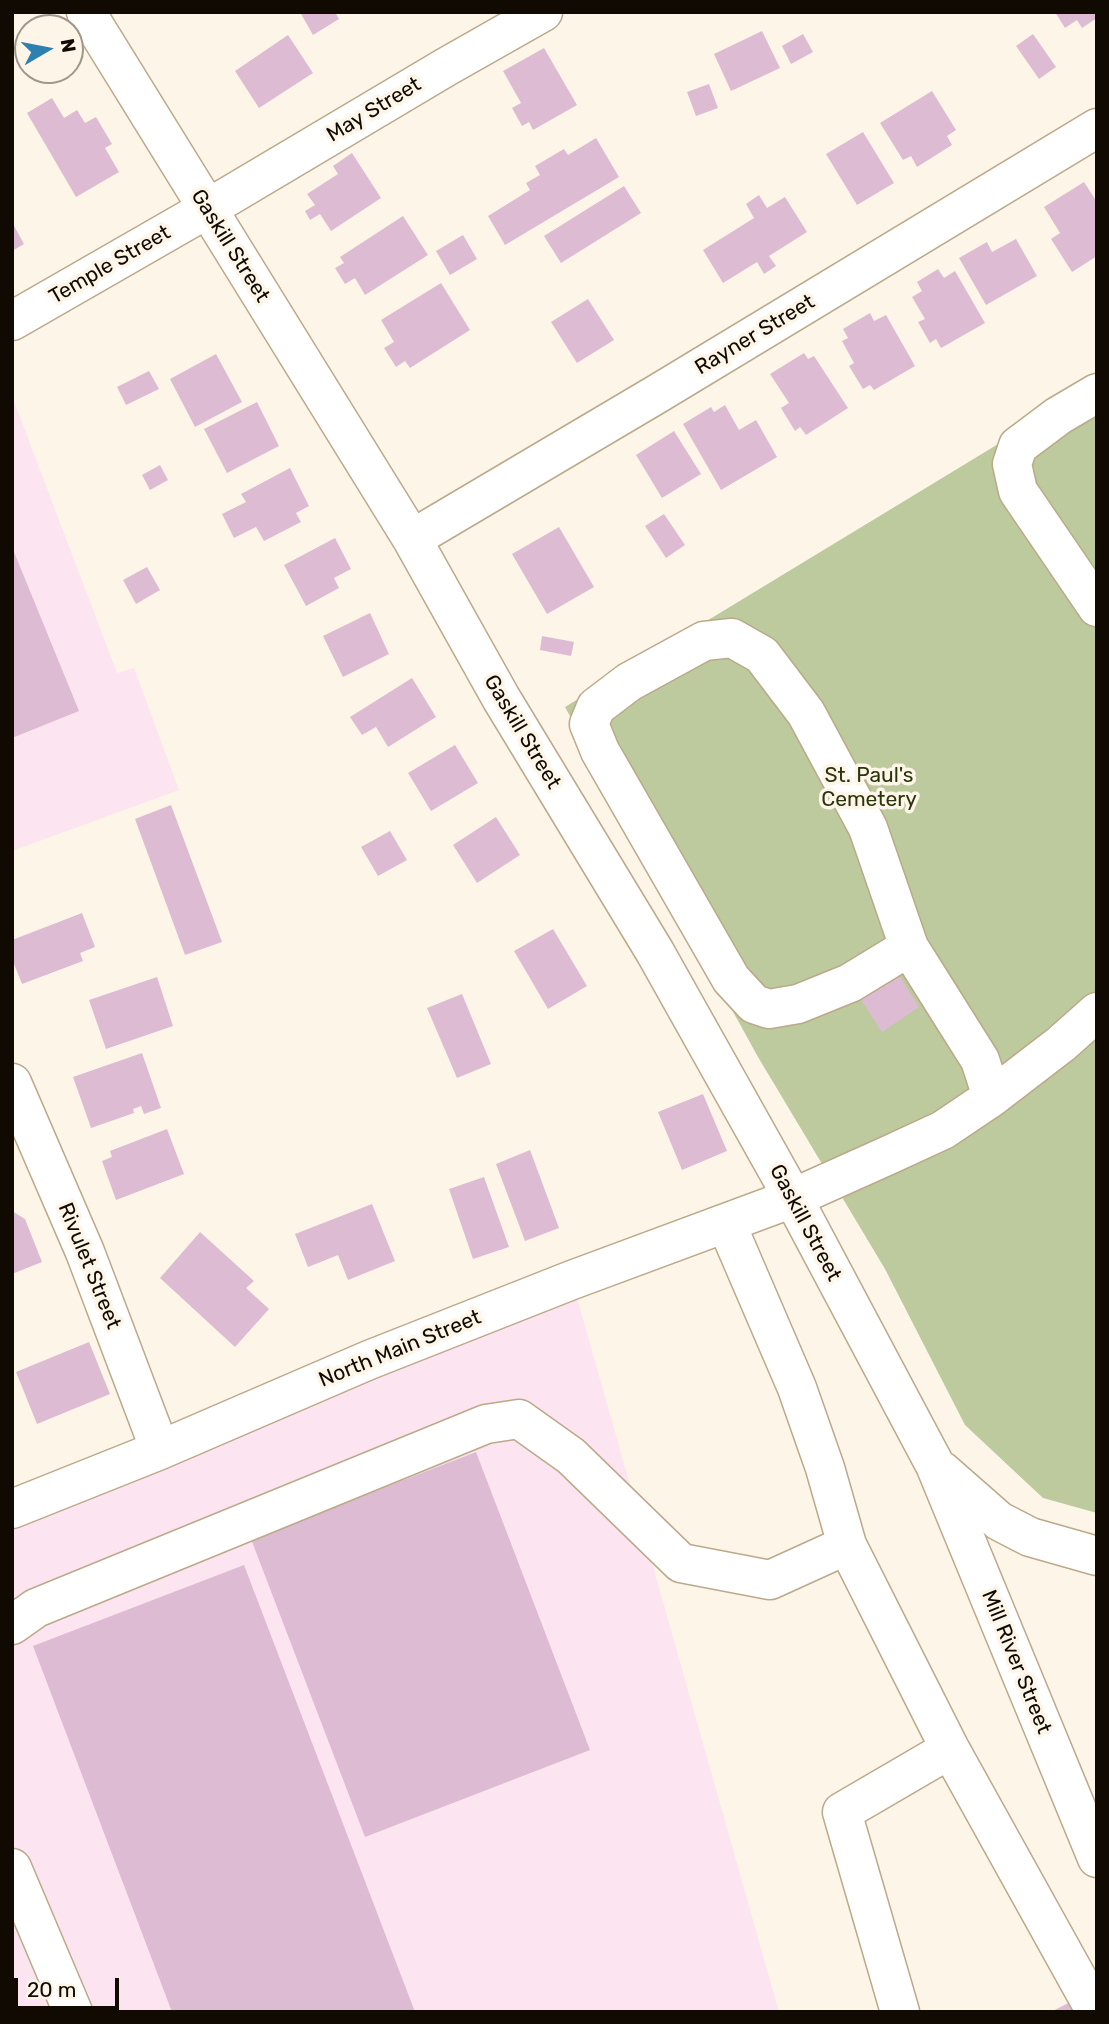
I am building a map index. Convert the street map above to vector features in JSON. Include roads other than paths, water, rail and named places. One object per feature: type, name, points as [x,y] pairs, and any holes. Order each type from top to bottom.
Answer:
[{"type":"street","name":"Gaskill Street","points":[[86,12],[412,539],[501,698],[655,952],[793,1198],[935,1465]]},
{"type":"street","name":"May Street","points":[[207,209],[543,12]]},
{"type":"street","name":"Rayner Street","points":[[412,539],[1097,128]]},
{"type":"street","name":"Temple Street","points":[[12,321],[207,209]]},
{"type":"street","points":[[1097,393],[1058,416],[1018,446],[1012,464],[1018,491],[1097,607]]},
{"type":"street","points":[[909,947],[850,983],[798,1004],[769,1009],[754,1004],[731,979],[600,751],[589,724],[596,707],[629,682],[704,641],[732,638],[762,655],[806,713],[868,828],[909,947],[980,1060],[992,1097]]},
{"type":"street","name":"North Main Street","points":[[12,1510],[369,1360],[572,1280],[793,1198],[943,1130],[992,1097],[1061,1044],[1097,1012]]},
{"type":"street","name":"Rivulet Street","points":[[12,1083],[85,1252],[160,1450]]},
{"type":"street","points":[[726,1223],[797,1388],[825,1468],[847,1545],[950,1748],[1096,2012]]},
{"type":"street","points":[[12,1625],[36,1608],[486,1424],[519,1419],[571,1455],[681,1563],[770,1580],[847,1545]]},
{"type":"street","points":[[935,1465],[999,1521],[1030,1537],[1097,1556]]},
{"type":"street","name":"Mill River Street","points":[[935,1465],[1097,1858]]},
{"type":"street","points":[[900,2012],[842,1812],[950,1748]]},
{"type":"street","points":[[12,1868],[73,2012]]},
{"type":"park label","name":"St. Paul's Cemetery","points":[[869,788]]}]
